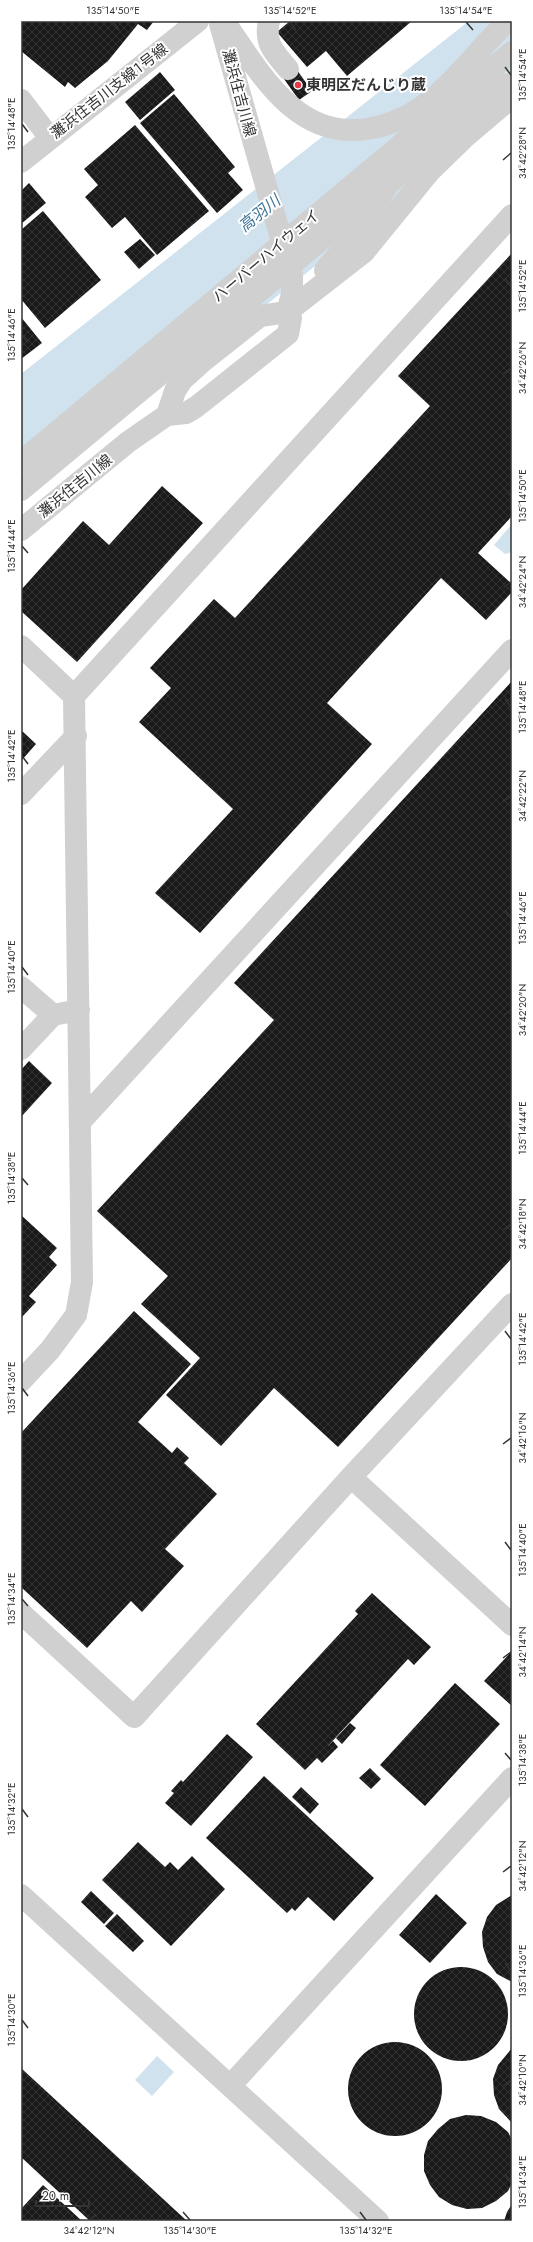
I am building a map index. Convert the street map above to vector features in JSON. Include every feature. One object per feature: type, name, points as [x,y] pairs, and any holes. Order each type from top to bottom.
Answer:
[{"type":"street","name":"灘浜住吉川支線１号線","points":[[21,162],[198,21]]},
{"type":"street","name":"灘浜住吉川線","points":[[219,21],[292,277],[292,294],[287,312]]},
{"type":"street","points":[[224,21],[277,93],[297,112],[327,128],[355,130],[399,121],[431,100],[508,21]]},
{"type":"street","points":[[269,21],[267,30],[269,46],[288,69]]},
{"type":"street","name":"ハーバーハイウェイ","points":[[21,462],[512,52]]},
{"type":"street","points":[[287,312],[351,240],[473,58]]},
{"type":"street","name":"ハーバーハイウェイ","points":[[21,490],[512,80]]},
{"type":"street","points":[[287,312],[291,318],[291,326],[288,334],[274,347],[196,407],[186,413],[167,415],[175,391],[182,380],[203,361],[260,316],[287,312],[364,252],[414,188],[447,153],[512,96]]},
{"type":"street","points":[[21,100],[50,138]]},
{"type":"street","points":[[74,696],[512,214]]},
{"type":"street","name":"灘浜住吉川線","points":[[21,530],[128,442],[167,415]]},
{"type":"street","points":[[21,646],[74,696],[76,736],[82,1282],[76,1315],[50,1350],[21,1381]]},
{"type":"street","points":[[80,1122],[512,650]]},
{"type":"street","points":[[21,794],[76,736]]},
{"type":"street","points":[[21,987],[53,1015]]},
{"type":"street","points":[[21,1049],[53,1015],[79,1010]]},
{"type":"street","points":[[21,1613],[134,1717],[351,1477],[512,1304]]},
{"type":"street","points":[[351,1477],[512,1625]]},
{"type":"street","points":[[230,2086],[512,1778]]},
{"type":"street","points":[[21,1895],[378,2221]]},
{"type":"water","name":"高羽川","points":[[469,21],[512,21],[512,110],[21,499],[21,374]]},
{"type":"water","points":[[512,524],[512,552],[505,554],[494,545]]},
{"type":"water","points":[[157,2056],[174,2072],[152,2096],[135,2080]]},
{"type":"building","points":[[21,21],[154,21],[147,30],[138,24],[108,61],[75,88],[68,82],[65,87],[21,51]]},
{"type":"building","points":[[290,21],[412,21],[347,76],[326,51],[307,67],[277,32]]},
{"type":"building","name":"東明区だんじり蔵","points":[[297,70],[312,91],[299,100],[284,79]]},
{"type":"building","points":[[160,72],[175,90],[140,120],[125,102]]},
{"type":"building","points":[[174,94],[235,167],[228,173],[243,190],[217,213],[140,123]]},
{"type":"building","points":[[135,125],[209,211],[157,255],[125,217],[112,228],[85,197],[98,185],[84,169]]},
{"type":"building","points":[[29,183],[46,203],[21,224],[21,191]]},
{"type":"building","points":[[43,211],[101,280],[45,328],[21,299],[21,230]]},
{"type":"building","points":[[140,239],[155,255],[139,269],[124,252]]},
{"type":"building","points":[[512,253],[512,516],[478,553],[512,584],[512,592],[486,620],[441,578],[327,703],[372,744],[200,933],[155,893],[233,809],[139,722],[171,688],[150,668],[214,599],[235,618],[430,406],[398,376]]},
{"type":"building","points":[[21,317],[42,343],[21,359]]},
{"type":"building","points":[[162,486],[203,523],[77,662],[21,611],[21,590],[83,521],[109,545]]},
{"type":"building","points":[[512,681],[512,1258],[338,1447],[274,1388],[221,1446],[166,1395],[200,1358],[141,1304],[168,1276],[97,1211],[274,1020],[234,983]]},
{"type":"building","points":[[21,730],[36,744],[21,761]]},
{"type":"building","points":[[29,1061],[52,1083],[21,1117],[21,1070]]},
{"type":"building","points":[[21,1215],[57,1248],[49,1257],[57,1265],[29,1296],[36,1302],[21,1318]]},
{"type":"building","points":[[134,1311],[191,1364],[138,1422],[172,1453],[177,1447],[189,1458],[184,1463],[217,1494],[165,1549],[184,1566],[142,1612],[131,1601],[87,1648],[21,1587],[21,1433]]},
{"type":"building","points":[[372,1593],[431,1647],[414,1665],[408,1659],[327,1747],[333,1741],[338,1747],[322,1763],[317,1758],[305,1770],[256,1724],[358,1614],[355,1611]]},
{"type":"building","points":[[512,1651],[512,1706],[484,1681]]},
{"type":"building","points":[[455,1683],[500,1724],[425,1806],[380,1765]]},
{"type":"building","points":[[350,1723],[356,1728],[342,1744],[336,1738]]},
{"type":"building","points":[[227,1734],[253,1757],[191,1826],[165,1803],[174,1793],[171,1791],[181,1780],[183,1782]]},
{"type":"building","points":[[370,1768],[381,1779],[371,1789],[359,1778]]},
{"type":"building","points":[[264,1776],[374,1878],[334,1921],[308,1897],[295,1911],[292,1908],[287,1913],[206,1838]]},
{"type":"building","points":[[301,1787],[319,1804],[310,1814],[292,1797]]},
{"type":"building","points":[[138,1842],[165,1867],[170,1862],[178,1870],[192,1856],[225,1889],[171,1946],[102,1880]]},
{"type":"building","points":[[91,1891],[114,1913],[104,1924],[81,1902]]},
{"type":"building","points":[[436,1894],[467,1923],[430,1963],[399,1935]]},
{"type":"building","points":[[512,1895],[512,1982],[497,1974],[488,1962],[483,1947],[482,1932],[487,1917],[496,1905]]},
{"type":"building","points":[[117,1914],[144,1941],[133,1952],[105,1926]]},
{"type":"building","points":[[461,1967],[479,1971],[494,1981],[504,1996],[508,2014],[504,2032],[494,2047],[479,2057],[461,2061],[443,2057],[428,2047],[418,2032],[414,2014],[418,1996],[428,1981],[443,1971]]},
{"type":"building","points":[[395,2042],[413,2046],[428,2056],[438,2071],[442,2089],[438,2107],[428,2122],[413,2132],[395,2136],[377,2132],[362,2122],[352,2107],[348,2089],[352,2071],[362,2056],[377,2046]]},
{"type":"building","points":[[512,2048],[512,2123],[499,2109],[494,2095],[493,2079],[498,2065]]},
{"type":"building","points":[[21,2068],[187,2221],[90,2221],[21,2157]]},
{"type":"building","points":[[466,2115],[481,2116],[496,2122],[508,2132],[512,2140],[512,2183],[508,2191],[496,2201],[482,2208],[467,2209],[452,2205],[439,2197],[430,2185],[424,2171],[424,2155],[428,2141],[438,2129],[450,2119]]},
{"type":"building","points":[[43,2185],[82,2221],[21,2221],[21,2209]]},
{"type":"building","points":[[512,2204],[512,2221],[504,2221],[507,2212]]},
{"type":"place","name":"東明区だんじり蔵","points":[[298,85]]}]
